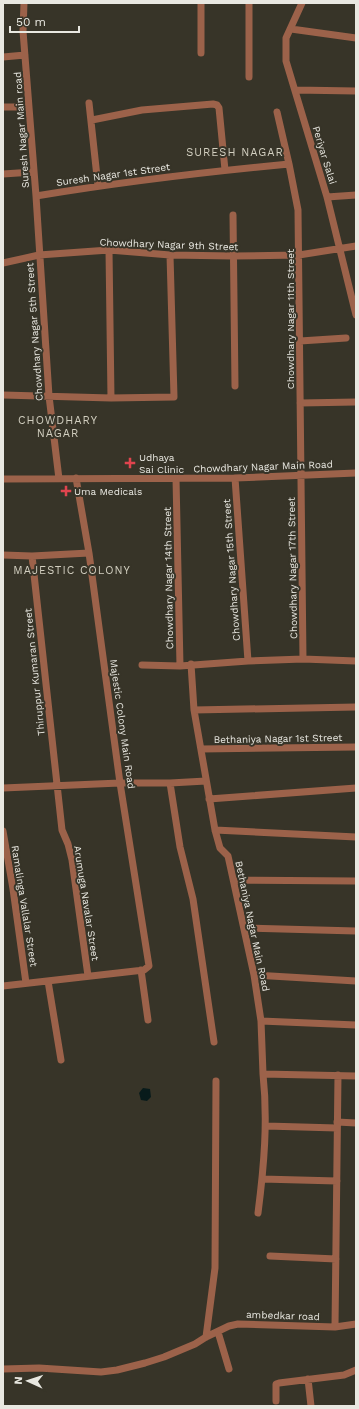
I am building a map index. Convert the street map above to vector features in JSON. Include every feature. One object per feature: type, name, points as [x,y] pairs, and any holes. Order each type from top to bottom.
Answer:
[{"type":"street","name":"Suresh Nagar Main road","points":[[24,3],[23,31],[36,196],[39,255]]},
{"type":"street","points":[[201,3],[201,53]]},
{"type":"street","points":[[249,3],[249,77]]},
{"type":"street","name":"Periyar Salai","points":[[302,3],[291,30],[286,38],[286,61],[327,197],[356,315]]},
{"type":"street","points":[[291,30],[356,38]]},
{"type":"street","points":[[3,57],[25,55]]},
{"type":"street","points":[[295,90],[356,91]]},
{"type":"street","points":[[89,103],[98,186]]},
{"type":"street","points":[[92,120],[142,110],[213,104],[217,105],[219,108],[225,170]]},
{"type":"street","points":[[3,107],[29,107]]},
{"type":"street","name":"Chowdhary Nagar 11th Street","points":[[276,112],[289,164],[298,210],[300,476]]},
{"type":"street","name":"Suresh Nagar 1st Street","points":[[36,196],[98,186],[225,170],[289,164]]},
{"type":"street","points":[[3,174],[33,172]]},
{"type":"street","points":[[327,197],[356,196]]},
{"type":"street","points":[[233,215],[235,386]]},
{"type":"street","name":"Chowdhary Nagar 9th Street","points":[[3,263],[39,255],[109,250],[233,256],[299,255],[356,246]]},
{"type":"street","points":[[109,250],[111,398]]},
{"type":"street","points":[[3,396],[111,398],[174,397],[170,254]]},
{"type":"street","name":"Chowdhary Nagar 5th Street","points":[[39,255],[49,396],[59,479]]},
{"type":"street","points":[[300,341],[346,338]]},
{"type":"street","points":[[300,403],[356,402]]},
{"type":"street","name":"Chowdhary Nagar Main Road","points":[[3,479],[234,478],[356,473]]},
{"type":"street","name":"Chowdhary Nagar 17th Street","points":[[300,476],[303,659]]},
{"type":"street","name":"Majestic Colony Main Road","points":[[76,478],[89,553],[120,783],[149,962],[149,966],[143,970],[148,1020]]},
{"type":"street","name":"Chowdhary Nagar 14th Street","points":[[176,478],[180,666]]},
{"type":"street","name":"Chowdhary Nagar 15th Street","points":[[234,478],[248,661]]},
{"type":"street","points":[[3,555],[32,556],[89,553]]},
{"type":"street","name":"Thiruppur Kumaran Street","points":[[32,556],[57,786]]},
{"type":"street","points":[[142,665],[180,666],[191,664],[303,659],[356,661]]},
{"type":"street","name":"Bethaniya Nagar Main Road","points":[[191,664],[194,710],[215,830],[220,848],[228,856],[234,880],[254,975],[261,1021],[262,1074],[266,1126],[258,1213]]},
{"type":"street","points":[[194,710],[356,707]]},
{"type":"street","name":"Bethaniya Nagar 1st Street","points":[[201,749],[356,746]]},
{"type":"street","points":[[3,788],[206,781]]},
{"type":"street","points":[[170,783],[180,847],[193,899],[214,1042]]},
{"type":"street","name":"Arumuga Navalar Street","points":[[57,786],[62,830],[68,844],[72,860],[88,976]]},
{"type":"street","points":[[209,799],[356,788]]},
{"type":"street","points":[[215,830],[356,837]]},
{"type":"street","name":"Ramalinga Vallalar Street","points":[[3,831],[13,889],[26,983]]},
{"type":"street","points":[[234,880],[356,881]]},
{"type":"street","points":[[244,928],[356,930]]},
{"type":"street","points":[[3,986],[143,970]]},
{"type":"street","points":[[254,975],[356,981]]},
{"type":"street","points":[[48,981],[61,1060]]},
{"type":"street","points":[[261,1021],[356,1025]]},
{"type":"street","points":[[262,1074],[356,1076]]},
{"type":"street","points":[[335,1327],[338,1075]]},
{"type":"street","points":[[206,1337],[215,1268],[216,1081]]},
{"type":"street","points":[[266,1126],[356,1124]]},
{"type":"street","points":[[262,1179],[337,1181]]},
{"type":"street","points":[[270,1256],[336,1259]]},
{"type":"street","name":"ambedkar road","points":[[3,1369],[39,1368],[101,1372],[116,1370],[164,1357],[195,1344],[229,1326],[238,1324],[335,1327],[356,1324]]},
{"type":"street","points":[[218,1332],[229,1369]]},
{"type":"street","points":[[276,1401],[276,1384],[344,1375],[356,1370]]},
{"type":"street","points":[[308,1379],[311,1406]]},
{"type":"shaded area","points":[[143,1088],[150,1089],[151,1097],[147,1101],[141,1100],[139,1093]]},
{"type":"place","name":"Udhaya Sai Clinic","points":[[130,463]]},
{"type":"place","name":"Uma Medicals","points":[[66,491]]},
{"type":"district","name":"SURESH NAGAR","points":[[235,152]]},
{"type":"district","name":"CHOWDHARY NAGAR","points":[[58,426]]},
{"type":"district","name":"MAJESTIC COLONY","points":[[72,570]]}]
